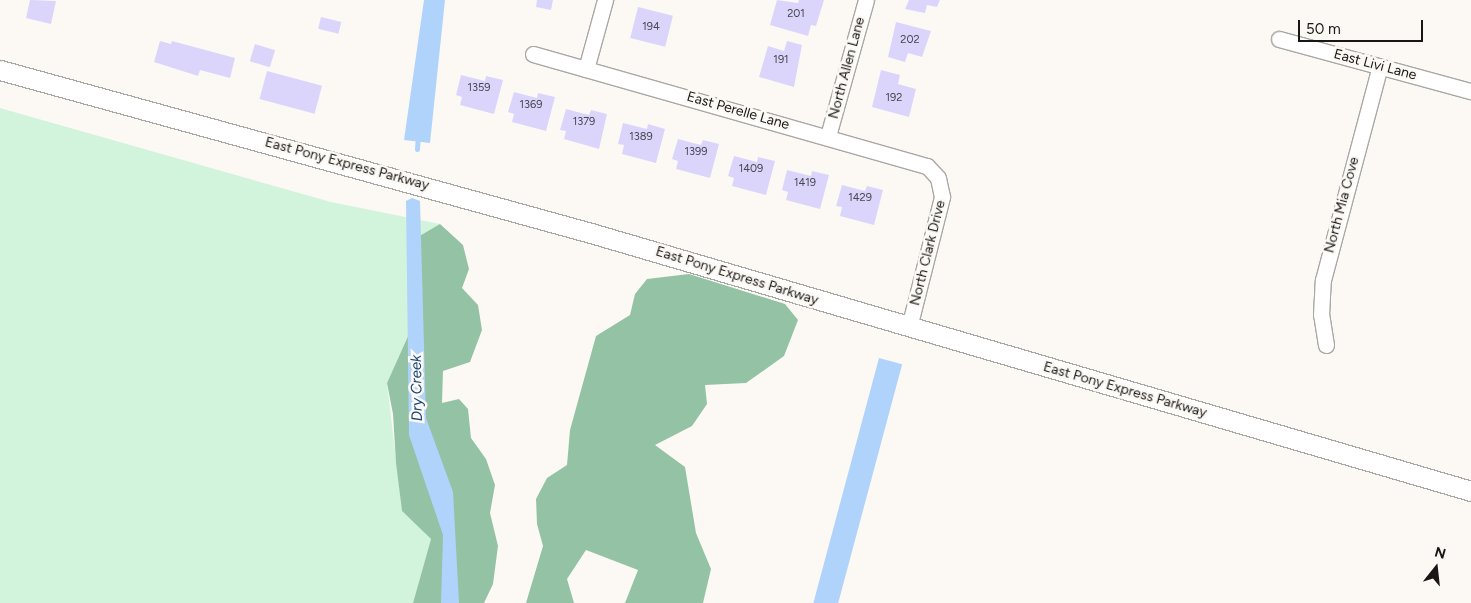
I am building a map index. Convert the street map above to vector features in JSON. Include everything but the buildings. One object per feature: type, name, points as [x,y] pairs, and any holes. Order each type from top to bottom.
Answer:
[{"type":"street","points":[[586,69],[604,0]]},
{"type":"street","name":"North Allen Lane","points":[[828,136],[866,0]]},
{"type":"street","name":"East Livi Lane","points":[[1279,39],[1471,91]]},
{"type":"street","name":"East Perelle Lane","points":[[533,54],[922,164],[938,178]]},
{"type":"street","name":"North Mia Cove","points":[[1326,345],[1321,315],[1323,280],[1380,66]]},
{"type":"street","name":"East Pony Express Parkway","points":[[0,70],[582,230],[1471,490]]},
{"type":"street","name":"North Clark Drive","points":[[909,327],[942,197],[938,178]]},
{"type":"green space","points":[[0,108],[331,202],[440,224],[416,238],[422,305],[387,383],[402,511],[431,539],[413,603],[0,603]]},
{"type":"green space","points":[[440,224],[463,245],[469,269],[462,288],[478,305],[482,330],[470,362],[443,371],[442,403],[459,399],[468,409],[471,438],[486,459],[495,485],[490,513],[498,546],[493,584],[484,603],[413,603],[431,539],[402,511],[396,463],[393,414],[387,383],[422,305],[416,238]]},
{"type":"green space","points":[[689,274],[785,304],[798,320],[784,356],[746,383],[705,385],[707,404],[692,426],[655,445],[685,467],[696,533],[711,569],[703,603],[625,603],[638,570],[586,550],[567,579],[574,603],[526,603],[543,546],[537,524],[536,499],[547,478],[567,465],[570,430],[596,336],[630,315],[635,294],[647,279]]},
{"type":"water","points":[[424,0],[445,0],[430,143],[404,140]]},
{"type":"water","points":[[412,198],[420,201],[426,418],[453,492],[459,603],[441,603],[443,535],[409,435],[406,201]]},
{"type":"water","points":[[879,358],[902,364],[838,603],[813,603]]},
{"type":"waterway","name":"Dry Creek","points":[[417,149],[418,135]]}]
